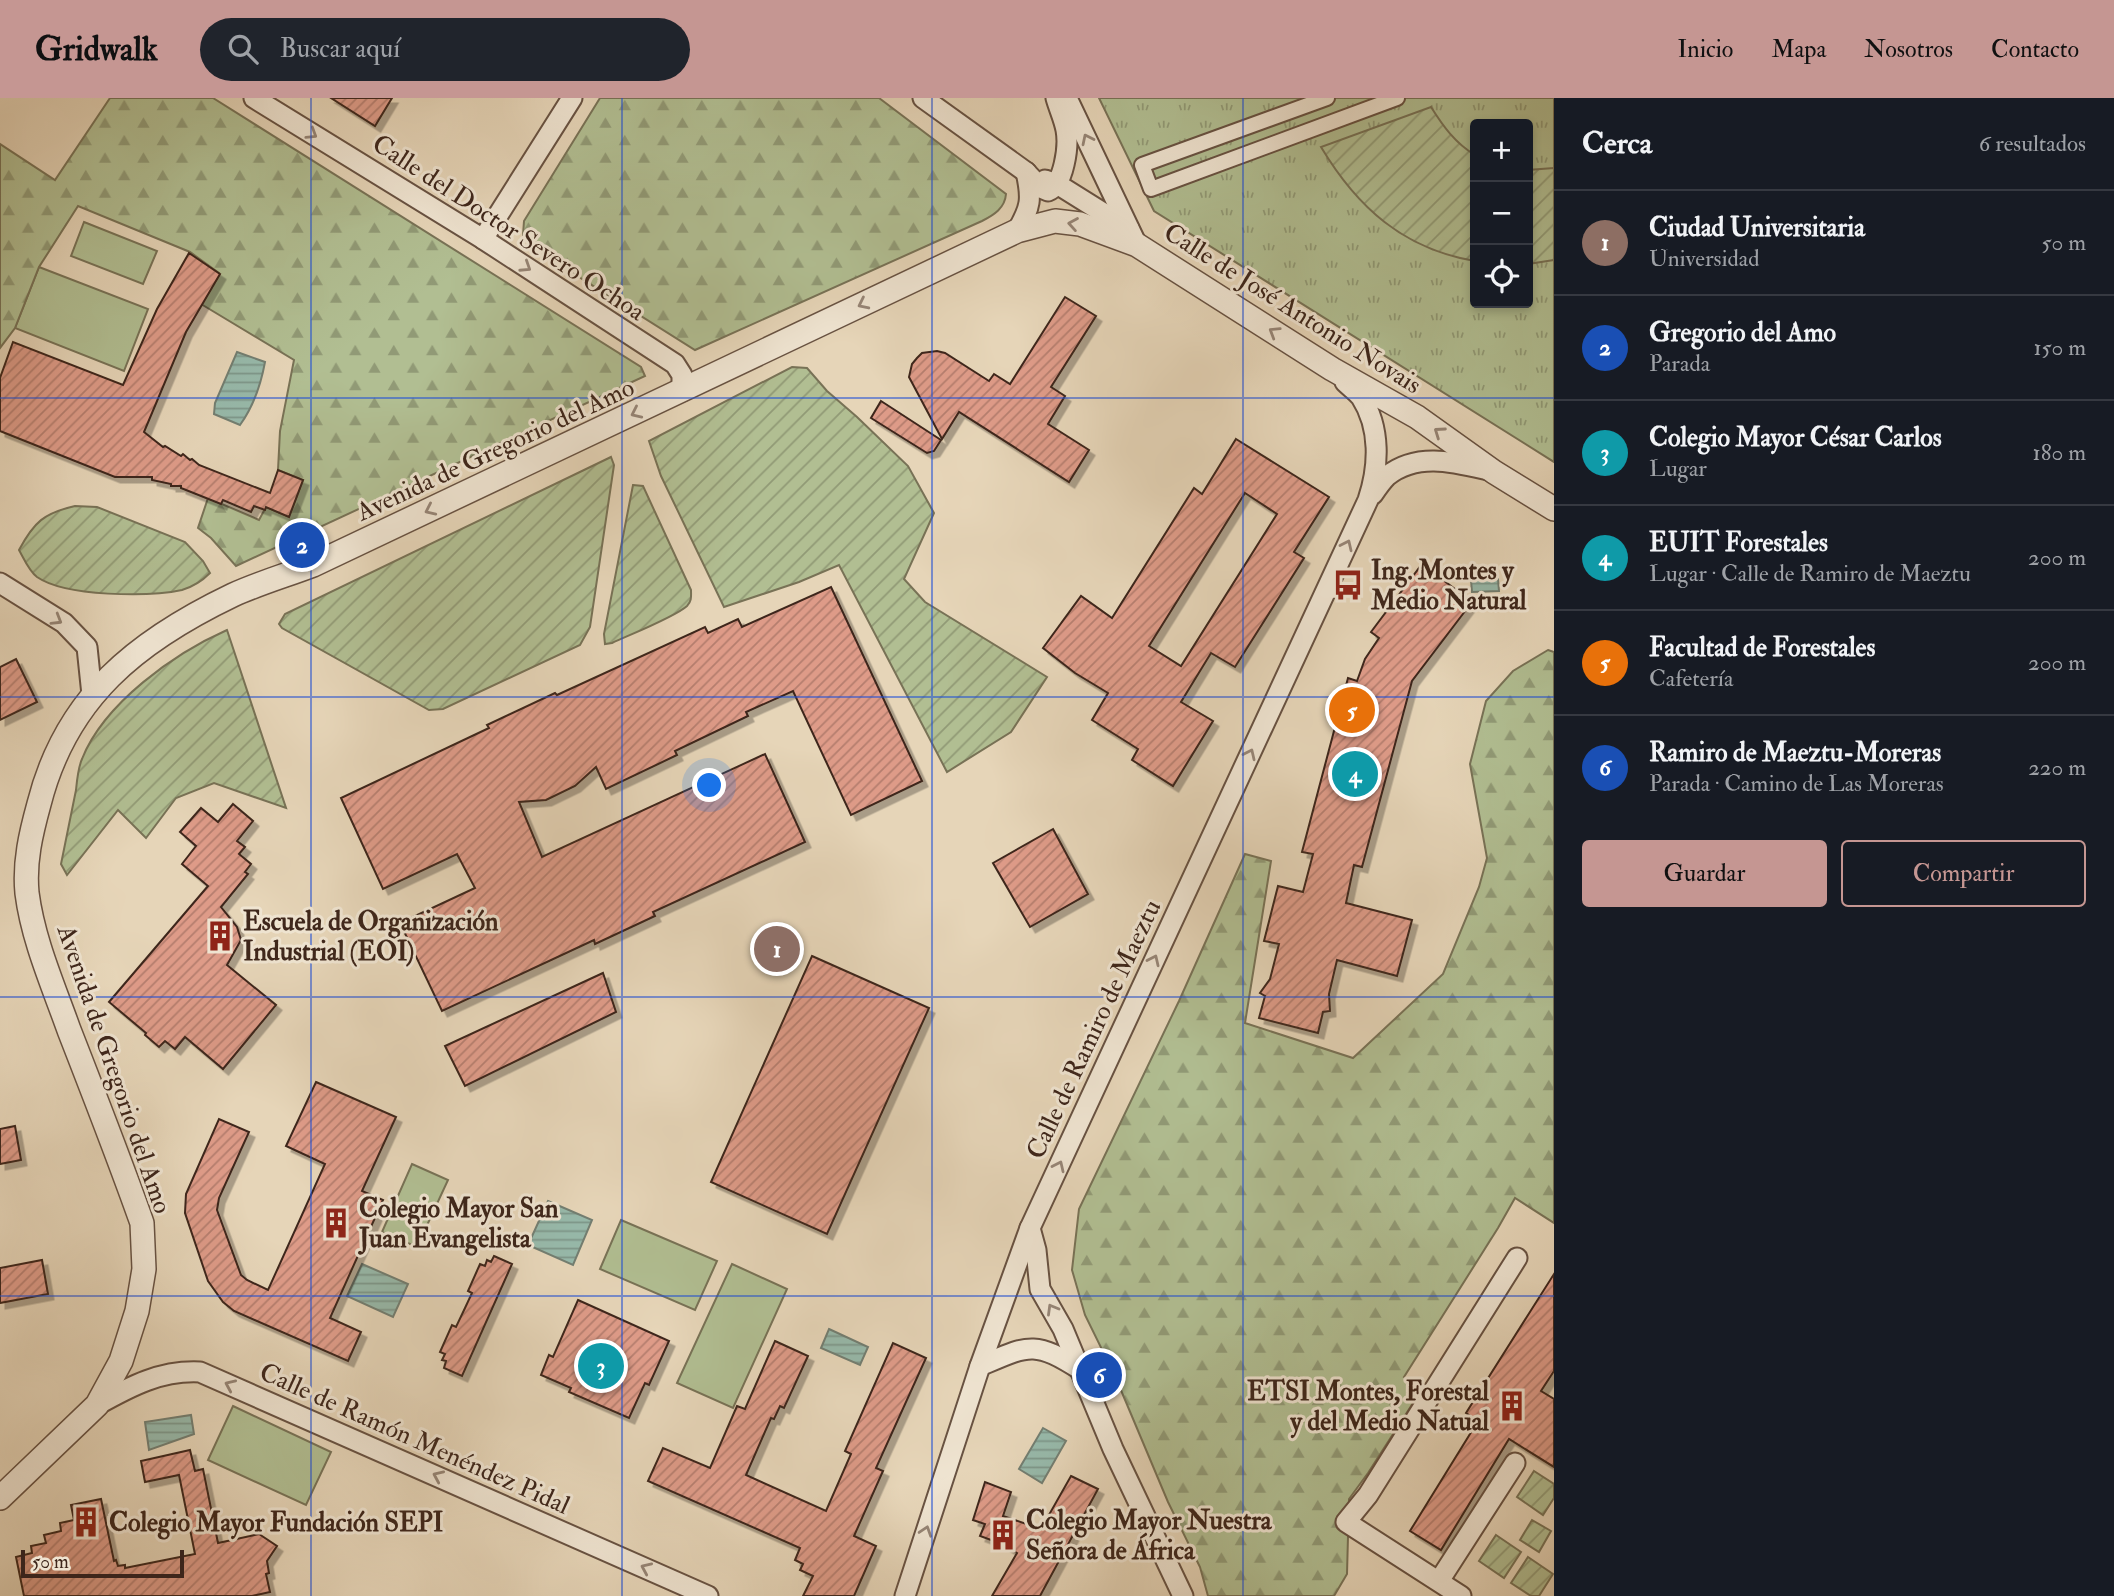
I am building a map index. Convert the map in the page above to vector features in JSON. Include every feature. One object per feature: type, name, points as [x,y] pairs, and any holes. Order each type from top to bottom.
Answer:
[{"type":"street","name":"Calle del Doctor Severo Ochoa","points":[[254,98],[483,239],[675,364],[682,375],[682,391]]},
{"type":"street","points":[[483,239],[572,98]]},
{"type":"street","points":[[923,98],[1027,172],[1057,184],[1133,237]]},
{"type":"street","points":[[1056,98],[1067,131],[1066,158],[1057,184]]},
{"type":"street","name":"Calle de José Antonio Novais","points":[[1067,98],[1133,237],[1332,369],[1417,417],[1494,472],[1554,509]]},
{"type":"street","points":[[1327,98],[1142,165],[1139,170],[1151,189],[1397,98]]},
{"type":"street","points":[[1017,231],[1029,211],[1031,193],[1027,172]]},
{"type":"street","name":"Avenida de Gregorio del Amo","points":[[0,1498],[97,1405],[121,1362],[137,1311],[144,1269],[142,1223],[41,955],[27,892],[28,846],[42,790],[62,739],[92,695],[126,662],[161,634],[234,595],[313,565],[1017,231],[1055,221],[1133,237]]},
{"type":"street","name":"Calle de Ramiro de Maeztu","points":[[905,1596],[980,1366],[1030,1228],[1368,500],[1376,476],[1377,452],[1373,427],[1361,397],[1332,369]]},
{"type":"street","name":"Calle de Ramiro de Maeztu","points":[[1368,500],[1387,476],[1410,464],[1434,460],[1452,461],[1494,472]]},
{"type":"street","points":[[0,583],[64,623],[87,647],[92,695]]},
{"type":"street","points":[[1030,1228],[1036,1250],[1040,1289],[1063,1329],[1113,1449],[1183,1596]]},
{"type":"street","points":[[1461,1596],[1346,1522],[1368,1495],[1517,1258]]},
{"type":"street","points":[[980,1366],[1012,1352],[1036,1347],[1058,1356],[1081,1371]]},
{"type":"street","name":"Calle de Ramón Menéndez Pidal","points":[[97,1405],[154,1377],[179,1371],[200,1372],[708,1596]]},
{"type":"street","points":[[1438,1581],[1515,1463]]},
{"type":"green space","points":[[110,98],[213,98],[641,367],[645,376],[236,566],[211,538],[198,528],[208,498],[259,520],[266,507],[289,517],[303,480],[278,470],[280,431],[294,360],[201,304],[219,273],[190,252],[78,206],[39,267],[15,328],[0,348],[0,144],[55,180]]},
{"type":"green space","points":[[600,98],[879,98],[1006,194],[1004,203],[998,211],[982,221],[695,350],[533,248],[523,235],[524,221]]},
{"type":"green space","points":[[1099,98],[1554,98],[1554,462],[1154,211]]},
{"type":"green space","points":[[1431,107],[1450,134],[1470,151],[1470,260],[1426,247],[1384,222],[1350,188],[1321,147]]},
{"type":"green space","points":[[1554,168],[1554,260],[1533,263],[1533,182],[1533,170]]},
{"type":"green space","points":[[84,222],[157,251],[143,284],[71,256]]},
{"type":"green space","points":[[39,267],[148,309],[124,371],[15,328]]},
{"type":"green space","points":[[792,367],[807,368],[827,391],[908,466],[934,513],[904,579],[925,602],[1047,677],[1011,732],[947,772],[839,565],[799,582],[724,607],[661,476],[649,441]]},
{"type":"green space","points":[[611,457],[614,465],[590,627],[580,645],[443,709],[429,710],[279,624],[285,614]]},
{"type":"green space","points":[[633,485],[643,486],[691,590],[691,598],[687,606],[673,615],[605,644],[604,634]]},
{"type":"green space","points":[[75,506],[97,507],[185,542],[210,573],[182,590],[150,594],[87,592],[50,584],[37,577],[19,550],[41,520]]},
{"type":"green space","points":[[227,630],[286,808],[214,783],[176,798],[146,838],[118,810],[67,875],[61,864],[80,766],[92,738],[107,718],[143,682],[186,652]]},
{"type":"green space","points":[[1548,650],[1554,652],[1554,1223],[1515,1198],[1404,1377],[1422,1389],[1349,1499],[1347,1574],[1334,1596],[1208,1596],[1200,1567],[1168,1502],[1115,1376],[1085,1315],[1072,1270],[1079,1209],[1179,1001],[1245,854],[1271,861],[1245,1023],[1353,1058],[1443,974],[1479,887],[1487,858],[1470,764],[1486,701],[1513,671]]},
{"type":"green space","points":[[412,1164],[448,1180],[417,1247],[382,1232]]},
{"type":"green space","points":[[621,1220],[717,1261],[695,1310],[600,1269]]},
{"type":"green space","points":[[732,1264],[787,1289],[733,1408],[677,1383]]},
{"type":"green space","points":[[233,1406],[331,1452],[306,1505],[208,1460]]},
{"type":"green space","points":[[1534,1471],[1554,1484],[1554,1498],[1543,1515],[1517,1497]]},
{"type":"green space","points":[[1532,1520],[1551,1531],[1539,1552],[1520,1540]]},
{"type":"green space","points":[[1496,1535],[1521,1552],[1504,1578],[1479,1561]]},
{"type":"green space","points":[[1528,1557],[1553,1574],[1539,1596],[1531,1596],[1511,1583]]},
{"type":"shaded area","points":[[237,352],[265,362],[256,395],[240,425],[214,414],[215,403]]},
{"type":"shaded area","points":[[1498,579],[1499,591],[1472,592],[1471,580]]},
{"type":"shaded area","points":[[548,1201],[592,1220],[573,1265],[528,1245]]},
{"type":"shaded area","points":[[362,1264],[408,1284],[393,1317],[347,1296]]},
{"type":"shaded area","points":[[829,1329],[868,1347],[860,1365],[821,1348]]},
{"type":"shaded area","points":[[191,1415],[194,1434],[149,1450],[145,1422]]},
{"type":"shaded area","points":[[1043,1428],[1066,1441],[1042,1483],[1019,1469]]},
{"type":"building","points":[[331,98],[392,98],[375,126]]},
{"type":"building","points":[[189,253],[220,274],[186,332],[144,432],[163,447],[181,456],[183,454],[199,465],[270,493],[278,470],[303,480],[289,517],[266,507],[265,510],[254,506],[251,512],[223,500],[221,504],[181,486],[152,480],[152,477],[115,477],[0,431],[0,378],[13,342],[123,385],[157,309]]},
{"type":"building","points":[[1065,297],[1096,316],[1051,387],[1065,396],[1048,424],[1089,450],[1069,482],[959,412],[942,439],[909,377],[912,364],[917,358],[922,353],[945,353],[989,381],[994,374],[1010,384]]},
{"type":"building","points":[[881,401],[941,440],[934,451],[927,453],[871,418]]},
{"type":"building","points":[[1236,439],[1329,497],[1294,552],[1304,558],[1235,667],[1211,653],[1181,702],[1213,721],[1173,786],[1132,760],[1138,749],[1092,720],[1108,693],[1075,673],[1043,648],[1081,596],[1112,618],[1194,488],[1202,494]],"holes":[[[1245,493],[1277,514],[1181,666],[1149,646]]]},
{"type":"building","points":[[1422,564],[1472,602],[1412,681],[1362,867],[1354,865],[1346,903],[1412,920],[1397,976],[1337,960],[1329,994],[1330,1011],[1323,1012],[1318,1033],[1259,1018],[1265,996],[1260,993],[1270,979],[1279,944],[1264,941],[1278,886],[1303,892],[1313,854],[1302,852],[1348,678],[1357,681],[1365,659],[1379,638],[1371,632]]},
{"type":"building","points":[[831,587],[922,781],[851,815],[793,691],[746,712],[748,716],[675,751],[677,755],[606,789],[596,767],[575,786],[546,800],[519,802],[542,857],[765,754],[805,842],[653,912],[655,916],[595,944],[594,940],[442,1011],[400,923],[475,888],[457,854],[383,889],[341,798],[489,728],[487,725],[555,693],[557,695],[705,627],[708,633],[738,619],[742,627]]},
{"type":"building","points":[[16,659],[37,702],[0,720],[0,667]]},
{"type":"building","name":"Escuela de Organización Industrial (EOI)","points":[[233,804],[253,821],[237,841],[245,847],[239,854],[251,864],[245,872],[248,874],[221,907],[237,927],[241,940],[227,965],[276,1005],[223,1069],[185,1037],[175,1049],[165,1041],[159,1047],[109,1002],[208,886],[182,864],[196,846],[180,832],[201,808],[218,822]]},
{"type":"building","points":[[1053,829],[1088,894],[1030,927],[993,863]]},
{"type":"building","points":[[812,956],[929,1008],[827,1234],[711,1182]]},
{"type":"building","points":[[603,973],[616,1012],[465,1086],[445,1046]]},
{"type":"building","name":"Colegio Mayor San Juan Evangelista","points":[[316,1082],[396,1117],[362,1191],[383,1200],[330,1318],[361,1332],[348,1361],[234,1311],[223,1302],[208,1281],[185,1213],[186,1194],[219,1119],[249,1132],[219,1198],[217,1210],[241,1275],[268,1290],[325,1164],[286,1146]]},
{"type":"building","points":[[15,1126],[21,1160],[0,1164],[0,1129]]},
{"type":"building","points":[[494,1256],[512,1264],[462,1376],[444,1368],[446,1361],[442,1360],[445,1354],[440,1352],[452,1325],[456,1327],[472,1293],[468,1291],[480,1264],[485,1266],[487,1260],[491,1262]]},
{"type":"building","points":[[42,1260],[48,1294],[0,1303],[0,1268]]},
{"type":"building","name":"ETSI Montes, Forestal y del Medio Natual","points":[[1554,1274],[1554,1371],[1541,1391],[1554,1399],[1554,1467],[1509,1439],[1441,1550],[1410,1531],[1478,1421],[1466,1413]]},
{"type":"building","points":[[578,1300],[669,1341],[649,1385],[645,1383],[629,1418],[569,1392],[571,1388],[541,1375],[549,1355],[553,1357]]},
{"type":"building","points":[[775,1341],[808,1356],[784,1408],[780,1406],[774,1419],[771,1418],[746,1475],[826,1511],[851,1454],[845,1451],[893,1343],[926,1358],[876,1468],[883,1471],[854,1536],[876,1546],[854,1596],[803,1596],[813,1576],[800,1570],[803,1564],[795,1560],[800,1548],[648,1481],[663,1448],[710,1468],[737,1406],[745,1409]]},
{"type":"building","name":"Colegio Mayor Fundación SEPI","points":[[190,1450],[195,1471],[203,1469],[218,1543],[259,1534],[277,1546],[267,1561],[269,1573],[266,1574],[270,1592],[252,1596],[24,1596],[16,1557],[32,1553],[31,1546],[46,1543],[44,1535],[61,1531],[60,1523],[74,1520],[71,1505],[101,1499],[114,1561],[116,1560],[118,1566],[125,1565],[125,1568],[195,1554],[179,1475],[145,1482],[141,1461]]},
{"type":"building","name":"Colegio Mayor Nuestra Señora de África","points":[[1071,1476],[1098,1489],[1040,1596],[992,1596],[1017,1553],[980,1536],[985,1524],[973,1520],[985,1482],[1011,1492],[1003,1516],[1041,1529]]},
{"type":"place","name":"Gregorio del Amo","points":[[302,545]]},
{"type":"place","name":"Ing. Montes y Medio Natural","points":[[1348,585]]},
{"type":"place","name":"Facultad de Forestales","points":[[1352,710]]},
{"type":"place","name":"EUIT Forestales","points":[[1355,774]]},
{"type":"place","name":"Escuela de Organización Industrial (EOI)","points":[[220,936]]},
{"type":"place","name":"Ciudad Universitaria","points":[[777,949]]},
{"type":"place","name":"Colegio Mayor San Juan Evangelista","points":[[336,1223]]},
{"type":"place","name":"Colegio Mayor César Carlos","points":[[601,1366]]},
{"type":"place","name":"Ramiro de Maeztu-Moreras","points":[[1099,1375]]},
{"type":"place","name":"ETSI Montes, Forestal y del Medio Natual","points":[[1512,1406]]},
{"type":"place","name":"Colegio Mayor Fundación SEPI","points":[[86,1522]]},
{"type":"place","name":"Colegio Mayor Nuestra Señora de África","points":[[1003,1535]]}]
